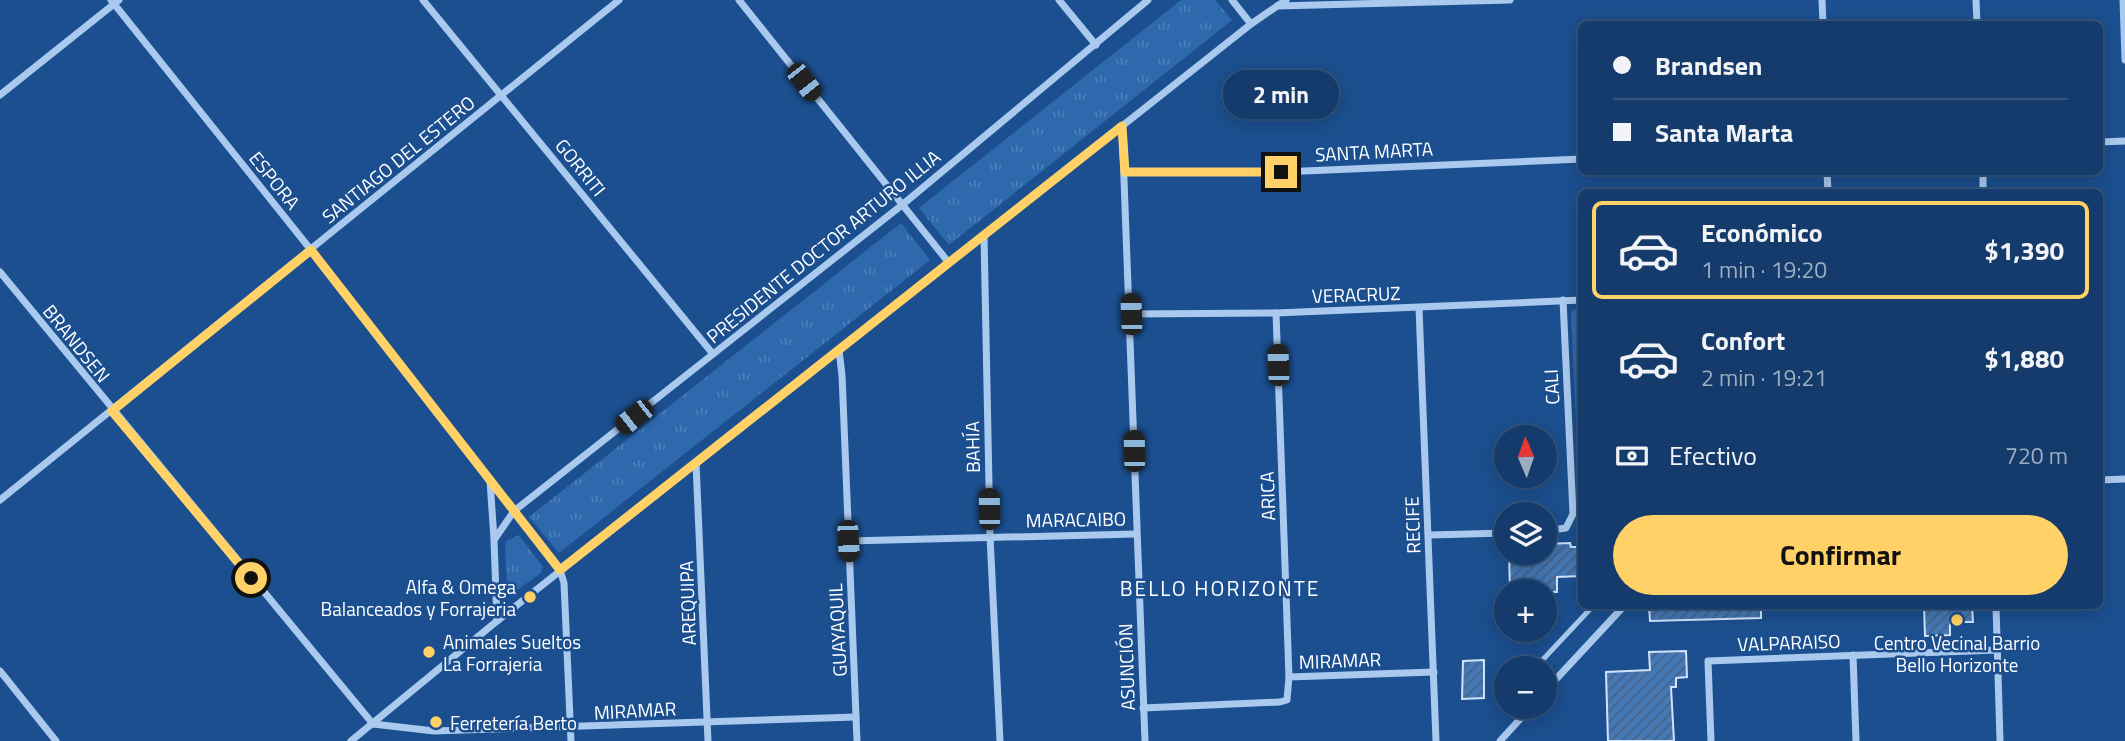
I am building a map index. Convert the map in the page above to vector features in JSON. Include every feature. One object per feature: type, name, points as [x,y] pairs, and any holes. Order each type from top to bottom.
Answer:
[{"type":"street","name":"GORRITI","points":[[423,0],[713,354]]},
{"type":"street","name":"SANTIAGO DEL ESTERO","points":[[0,500],[620,0]]},
{"type":"street","points":[[739,0],[949,263]]},
{"type":"street","points":[[1059,0],[1096,44]]},
{"type":"street","name":"PRESIDENTE DOCTOR ARTURO ILLIA","points":[[494,540],[514,511],[902,205],[1148,0]]},
{"type":"street","points":[[1232,0],[1251,24]]},
{"type":"street","points":[[351,741],[560,570],[1251,24],[1286,0]]},
{"type":"street","points":[[1277,6],[1510,0]]},
{"type":"street","points":[[1822,0],[1823,21]]},
{"type":"street","points":[[1976,0],[1977,21]]},
{"type":"street","points":[[2123,0],[2125,60]]},
{"type":"street","points":[[0,95],[115,1]]},
{"type":"street","name":"ESPORA","points":[[115,1],[560,570]]},
{"type":"street","name":"ASUNCIÓN","points":[[1122,126],[1131,314],[1144,741]]},
{"type":"street","points":[[2103,142],[2125,141]]},
{"type":"street","name":"SANTA MARTA","points":[[1125,172],[1281,172],[1578,159]]},
{"type":"street","name":"BAHÍA","points":[[984,235],[990,536],[1000,741]]},
{"type":"street","name":"BRANDSEN","points":[[0,272],[373,724]]},
{"type":"street","name":"CALI","points":[[1557,529],[1566,528],[1573,514],[1563,300]]},
{"type":"street","name":"VERACRUZ","points":[[1131,314],[1276,313],[1578,300]]},
{"type":"street","name":"RECIFE","points":[[1419,308],[1436,741]]},
{"type":"street","name":"ARICA","points":[[1276,313],[1289,677]]},
{"type":"street","name":"GUAYAQUIL","points":[[839,350],[857,741]]},
{"type":"street","name":"AREQUIPA","points":[[696,463],[708,741]]},
{"type":"street","points":[[2103,480],[2125,479]]},
{"type":"street","points":[[490,481],[497,621]]},
{"type":"street","name":"MARACAIBO","points":[[848,541],[1136,534]]},
{"type":"street","points":[[1429,536],[1494,534]]},
{"type":"street","points":[[560,570],[564,583],[571,741]]},
{"type":"street","points":[[1557,678],[1621,609]]},
{"type":"street","points":[[1996,609],[2000,741]]},
{"type":"street","name":"VALPARAISO","points":[[1711,741],[1708,661],[1997,650]]},
{"type":"street","points":[[1853,656],[1856,741]]},
{"type":"street","points":[[0,671],[55,741]]},
{"type":"street","name":"MIRAMAR","points":[[1143,708],[1280,702],[1287,700],[1289,695],[1289,677],[1434,672]]},
{"type":"street","name":"MIRAMAR","points":[[373,724],[434,731],[570,729],[856,716]]},
{"type":"street","points":[[1500,741],[1520,719]]},
{"type":"street","points":[[434,731],[434,741]]},
{"type":"lane","points":[[1546,656],[1590,609]]},
{"type":"green space","points":[[1181,0],[1215,0],[1232,20],[949,245],[919,208]]},
{"type":"green space","points":[[901,223],[930,260],[559,553],[529,517]]},
{"type":"green space","points":[[1578,309],[1578,461],[1571,318],[1572,311]]},
{"type":"green space","points":[[519,535],[543,567],[541,573],[513,593],[507,586],[505,546],[506,541]]},
{"type":"building","points":[[1570,543],[1571,547],[1578,547],[1578,576],[1510,579],[1509,565],[1557,565],[1557,544]]},
{"type":"building","points":[[1649,609],[1761,609],[1761,618],[1650,621]]},
{"type":"building","name":"Centro Vecinal Barrio Bello Horizonte","points":[[1924,609],[1972,609],[1973,622],[1950,622],[1950,635],[1925,636]]},
{"type":"building","points":[[1686,651],[1687,677],[1676,678],[1676,687],[1671,687],[1674,741],[1608,741],[1606,672],[1650,670],[1649,652]]},
{"type":"building","points":[[1484,660],[1484,698],[1462,699],[1463,661]]},
{"type":"place","name":"Alfa & Omega Balanceados y Forrajeria","points":[[530,597]]},
{"type":"place","name":"Centro Vecinal Barrio Bello Horizonte","points":[[1957,620]]},
{"type":"place","name":"Animales Sueltos La Forrajeria","points":[[429,652]]},
{"type":"place","name":"Ferretería Berto","points":[[436,722]]},
{"type":"district","name":"BELLO HORIZONTE","points":[[1220,588]]},
{"type":"route","points":[[251,578],[112,411],[311,250],[560,570],[1122,126],[1125,172],[1281,172]]}]
